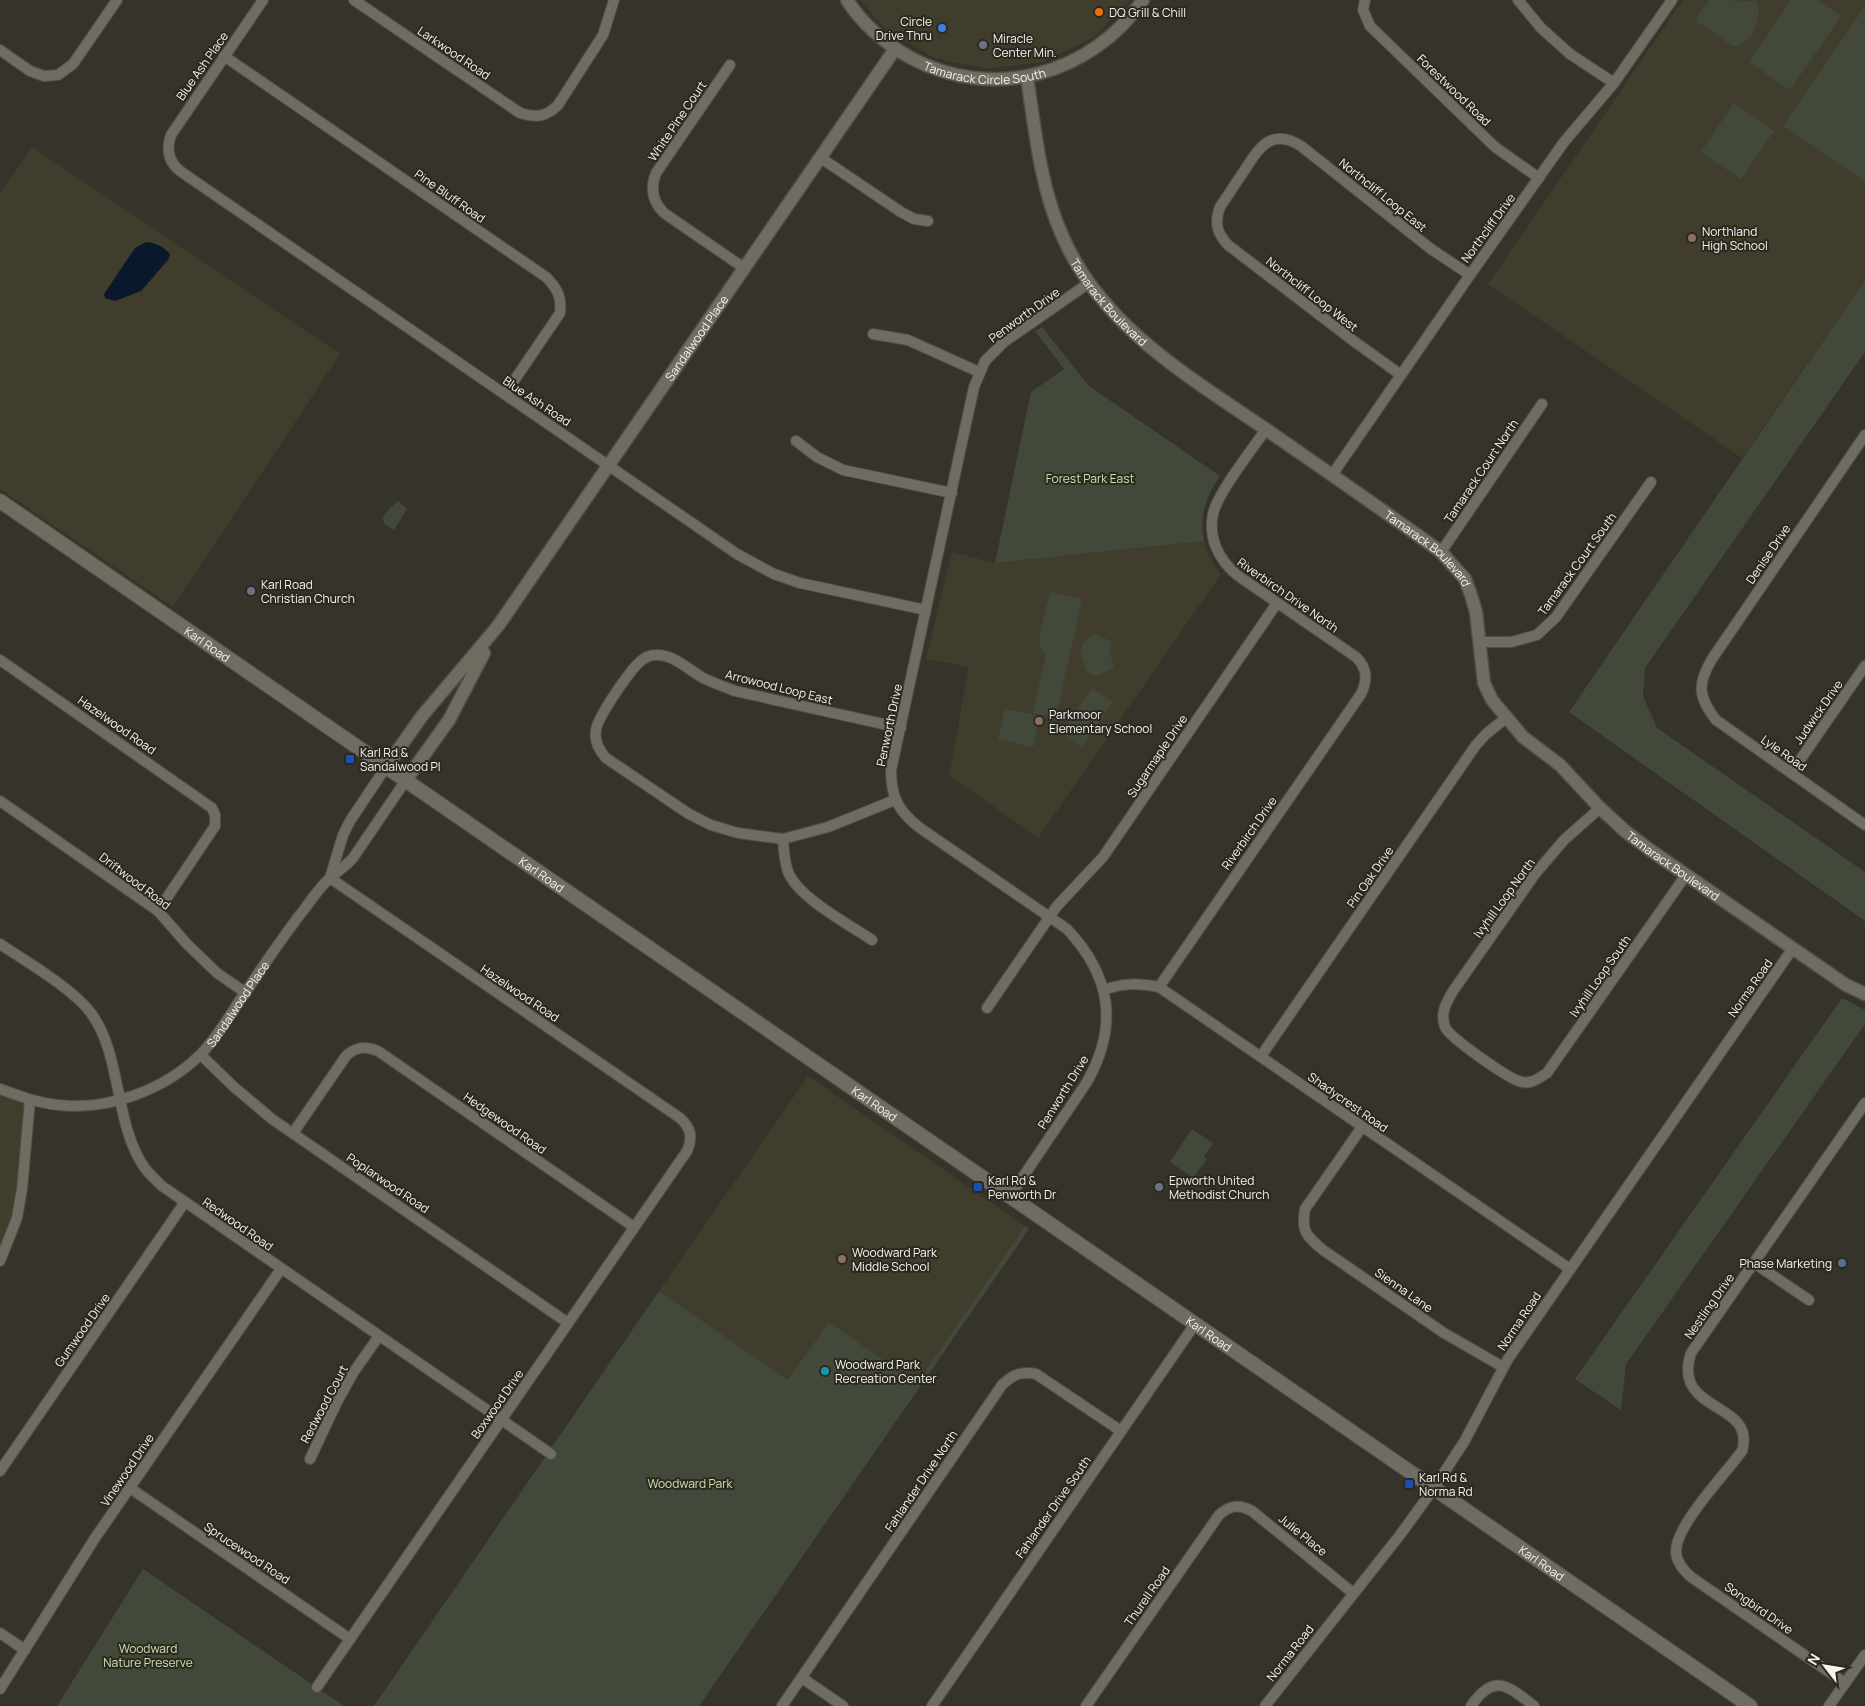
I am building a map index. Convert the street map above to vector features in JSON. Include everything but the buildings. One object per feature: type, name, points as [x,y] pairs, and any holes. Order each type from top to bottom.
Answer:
[{"type":"main road","name":"Karl Road","points":[[0,501],[1750,1706]]},
{"type":"street","points":[[0,50],[37,74],[44,76],[58,75],[73,64],[117,0]]},
{"type":"street","name":"Blue Ash Place","points":[[168,150],[169,140],[175,126],[262,0]]},
{"type":"street","name":"Larkwood Road","points":[[354,0],[520,113],[531,117],[543,116],[552,112],[558,105],[604,35],[614,0]]},
{"type":"street","name":"Tamarack Circle South","points":[[847,0],[872,31],[895,49],[926,65],[955,75],[992,80],[1027,77],[1056,68],[1086,54],[1112,36],[1134,13],[1143,0]]},
{"type":"street","points":[[1518,0],[1541,28],[1570,54],[1614,83]]},
{"type":"street","name":"Northcliff Drive","points":[[1332,475],[1564,142],[1614,83],[1672,0]]},
{"type":"street","name":"Forestwood Road","points":[[1364,5],[1370,26],[1495,147],[1539,178]]},
{"type":"street","name":"Sandalwood Place","points":[[330,878],[343,835],[350,821],[386,767],[422,716],[498,626],[895,49]]},
{"type":"street","name":"Pine Bluff Road","points":[[224,56],[546,277],[557,288],[561,304],[560,313],[505,394]]},
{"type":"street","name":"White Pine Court","points":[[730,65],[656,173],[652,188],[655,202],[664,213],[744,268]]},
{"type":"street","name":"Tamarack Boulevard","points":[[1027,77],[1041,164],[1051,204],[1062,236],[1089,283],[1103,302],[1153,351],[1441,552],[1464,580],[1476,612],[1484,683],[1492,700],[1523,737],[1560,765],[1600,808],[1625,831],[1846,986],[1865,994]]},
{"type":"street","name":"Northcliff Loop West","points":[[1279,138],[1267,142],[1258,150],[1220,207],[1216,216],[1216,225],[1220,236],[1228,245],[1401,375]]},
{"type":"street","name":"Northcliff Loop East","points":[[1279,138],[1291,140],[1301,146],[1431,249],[1470,275]]},
{"type":"street","name":"Blue Ash Road","points":[[168,150],[174,166],[180,172],[737,554],[774,574],[800,583],[926,610]]},
{"type":"street","points":[[821,158],[901,212],[914,218],[928,221]]},
{"type":"street","name":"Penworth Drive","points":[[1010,1196],[1096,1067],[1105,1034],[1106,1019],[1103,990],[1095,966],[1082,946],[1067,929],[920,828],[906,816],[895,800],[891,782],[892,770],[974,387],[979,372],[985,361],[1004,342],[1089,283]]},
{"type":"street","points":[[873,334],[908,340],[979,372]]},
{"type":"street","name":"Tamarack Court North","points":[[1441,552],[1542,404]]},
{"type":"street","name":"Riverbirch Drive North","points":[[1266,429],[1221,495],[1213,514],[1212,534],[1219,555],[1226,566],[1356,657],[1363,664],[1366,674],[1365,685],[1360,694]]},
{"type":"street","name":"Denise Drive","points":[[1701,691],[1703,674],[1712,659],[1865,435]]},
{"type":"street","points":[[796,441],[817,457],[843,470],[952,493]]},
{"type":"street","name":"Tamarack Court South","points":[[1479,642],[1511,642],[1537,635],[1556,617],[1651,482]]},
{"type":"street","name":"Sugarmaple Drive","points":[[987,1008],[1050,917],[1074,886],[1102,857],[1277,602]]},
{"type":"street","name":"Sandalwood Place","points":[[0,1089],[30,1100],[58,1105],[84,1106],[120,1101],[158,1085],[200,1055],[305,908],[330,878],[353,858],[449,720],[498,626]]},
{"type":"street","name":"Arrowood Loop East","points":[[783,839],[738,834],[711,825],[689,814],[606,758],[596,742],[596,729],[600,718],[633,668],[649,656],[657,655],[674,659],[711,682],[735,691],[901,728]]},
{"type":"street","name":"Hazelwood Road","points":[[0,660],[207,802],[212,808],[215,815],[215,826],[210,836],[158,911]]},
{"type":"street","name":"Judwick Drive","points":[[1791,773],[1865,666]]},
{"type":"street","name":"Lyle Road","points":[[1701,691],[1705,707],[1716,720],[1865,825]]},
{"type":"street","name":"Riverbirch Drive","points":[[1159,987],[1360,694]]},
{"type":"street","name":"Pin Oak Drive","points":[[1262,1056],[1476,745],[1506,718]]},
{"type":"street","points":[[872,940],[802,891],[790,874],[786,863],[783,839],[828,827],[895,800]]},
{"type":"street","name":"Driftwood Road","points":[[0,801],[158,911],[186,943],[217,973],[246,993]]},
{"type":"street","name":"Ivyhill Loop North","points":[[1528,1082],[1522,1082],[1510,1077],[1455,1039],[1445,1026],[1443,1015],[1453,991],[1535,874],[1564,840],[1600,808]]},
{"type":"street","name":"Ivyhill Loop South","points":[[1528,1082],[1535,1081],[1547,1073],[1556,1062],[1686,875]]},
{"type":"street","name":"Hazelwood Road","points":[[330,878],[680,1118],[687,1124],[691,1133]]},
{"type":"street","name":"Redwood Road","points":[[0,944],[78,998],[90,1012],[106,1043],[132,1143],[144,1167],[162,1186],[551,1454]]},
{"type":"street","name":"Norma Road","points":[[1265,1706],[1353,1592],[1400,1535],[1434,1488],[1478,1419],[1503,1367],[1794,948]]},
{"type":"street","name":"Shadycrest Road","points":[[1103,990],[1115,986],[1138,983],[1159,987],[1570,1269]]},
{"type":"street","name":"Hedgewood Road","points":[[292,1133],[346,1056],[352,1050],[369,1047],[378,1051],[634,1227]]},
{"type":"street","name":"Poplarwood Road","points":[[200,1055],[272,1119],[568,1323]]},
{"type":"street","points":[[0,1261],[17,1218],[22,1189],[30,1100]]},
{"type":"street","name":"Nestling Drive","points":[[1677,1542],[1685,1526],[1742,1451],[1744,1444],[1744,1436],[1737,1421],[1697,1393],[1690,1385],[1687,1375],[1687,1364],[1691,1353],[1863,1110]]},
{"type":"street","name":"Sienna Lane","points":[[1362,1127],[1305,1209],[1304,1231],[1323,1250],[1444,1333],[1503,1367]]},
{"type":"street","name":"Boxwood Drive","points":[[317,1688],[687,1151],[691,1142],[691,1133]]},
{"type":"street","name":"Gumwood Drive","points":[[0,1471],[185,1202]]},
{"type":"street","points":[[1754,1263],[1809,1300]]},
{"type":"street","name":"Vinewood Drive","points":[[0,1689],[96,1538],[280,1269]]},
{"type":"street","name":"Fahlander Drive South","points":[[932,1706],[1195,1324]]},
{"type":"street","name":"Redwood Court","points":[[310,1459],[353,1373],[379,1336]]},
{"type":"street","name":"Fahlander Drive North","points":[[782,1706],[1002,1385],[1013,1375],[1022,1373],[1036,1374],[1121,1431]]},
{"type":"street","name":"Sprucewood Road","points":[[130,1488],[350,1639]]},
{"type":"street","name":"Julie Place","points":[[1233,1506],[1243,1506],[1252,1511],[1353,1592]]},
{"type":"street","name":"Thurell Road","points":[[1086,1706],[1219,1515],[1233,1506]]},
{"type":"street","name":"Songbird Drive","points":[[1677,1542],[1676,1552],[1682,1570],[1845,1683]]},
{"type":"street","points":[[0,1633],[25,1650]]},
{"type":"street","points":[[1829,1706],[1865,1655]]},
{"type":"street","points":[[802,1678],[843,1706]]},
{"type":"street","points":[[1471,1706],[1482,1691],[1494,1685],[1505,1686],[1534,1706]]},
{"type":"shaded area","points":[[860,0],[1131,0],[1094,37],[1044,62],[988,69],[934,58],[886,30]]},
{"type":"shaded area","name":"Northland High School","points":[[1683,0],[1865,0],[1865,280],[1742,458],[1488,284]]},
{"type":"shaded area","points":[[32,147],[340,354],[173,607],[0,489],[0,194]]},
{"type":"shaded area","name":"Parkmoor Elementary School","points":[[1204,541],[1208,554],[1221,574],[1038,838],[949,775],[969,667],[926,659],[952,552],[995,563]]},
{"type":"shaded area","name":"Woodward Park Middle School","points":[[808,1076],[1025,1226],[917,1383],[829,1322],[789,1381],[659,1291]]},
{"type":"shaded area","points":[[0,1089],[29,1100],[20,1213],[0,1263]]},
{"type":"green space","points":[[1710,0],[1757,1],[1757,21],[1748,39],[1737,47],[1731,45],[1704,25],[1697,23],[1696,18]]},
{"type":"green space","points":[[1791,0],[1817,0],[1841,16],[1790,90],[1749,62]]},
{"type":"green space","points":[[1865,6],[1865,181],[1783,126]]},
{"type":"green space","points":[[1734,103],[1774,131],[1741,179],[1701,152]]},
{"type":"green space","points":[[1865,280],[1865,352],[1645,668],[1643,696],[1657,728],[1865,872],[1865,921],[1569,712]]},
{"type":"green space","name":"Forest Park East","points":[[1042,327],[1089,386],[1220,476],[1207,499],[1203,515],[1204,541],[995,563],[1031,392],[1064,369],[1035,331]]},
{"type":"green space","points":[[398,501],[407,509],[394,530],[385,524],[382,519]]},
{"type":"green space","points":[[1050,592],[1082,599],[1056,718],[1033,713],[1046,653],[1040,647],[1040,634]]},
{"type":"green space","points":[[1094,634],[1111,641],[1109,652],[1114,666],[1113,669],[1097,676],[1087,672],[1080,651],[1085,640]]},
{"type":"green space","points":[[1092,688],[1113,702],[1082,747],[1061,733]]},
{"type":"green space","points":[[1005,709],[1040,716],[1033,747],[998,739]]},
{"type":"green space","points":[[1842,998],[1865,1010],[1865,1024],[1626,1364],[1621,1410],[1575,1379]]},
{"type":"green space","points":[[1192,1129],[1213,1143],[1204,1157],[1207,1159],[1193,1178],[1170,1162]]},
{"type":"green space","name":"Woodward Park","points":[[1025,1226],[1029,1229],[699,1706],[374,1706],[659,1291],[788,1380],[829,1322],[917,1383]]},
{"type":"green space","name":"Woodward Nature Preserve","points":[[143,1569],[344,1706],[57,1706]]},
{"type":"water","points":[[146,242],[156,244],[165,249],[170,254],[168,260],[141,291],[115,301],[105,298],[104,294],[135,248]]},
{"type":"place","name":"DQ Grill & Chill","points":[[1099,12]]},
{"type":"place","name":"Circle Drive Thru","points":[[942,28]]},
{"type":"place","name":"Miracle Center Min.","points":[[983,45]]},
{"type":"place","name":"Northland High School","points":[[1692,238]]},
{"type":"place","name":"Karl Road Christian Church","points":[[251,591]]},
{"type":"place","name":"Parkmoor Elementary School","points":[[1039,721]]},
{"type":"place","name":"Karl Rd & Sandalwood Pl","points":[[350,759]]},
{"type":"place","name":"Karl Rd & Penworth Dr","points":[[978,1187]]},
{"type":"place","name":"Epworth United Methodist Church","points":[[1159,1187]]},
{"type":"place","name":"Woodward Park Middle School","points":[[842,1259]]},
{"type":"place","name":"Phase Marketing","points":[[1842,1263]]},
{"type":"place","name":"Woodward Park Recreation Center","points":[[825,1371]]},
{"type":"place","name":"Karl Rd & Norma Rd","points":[[1409,1484]]}]
